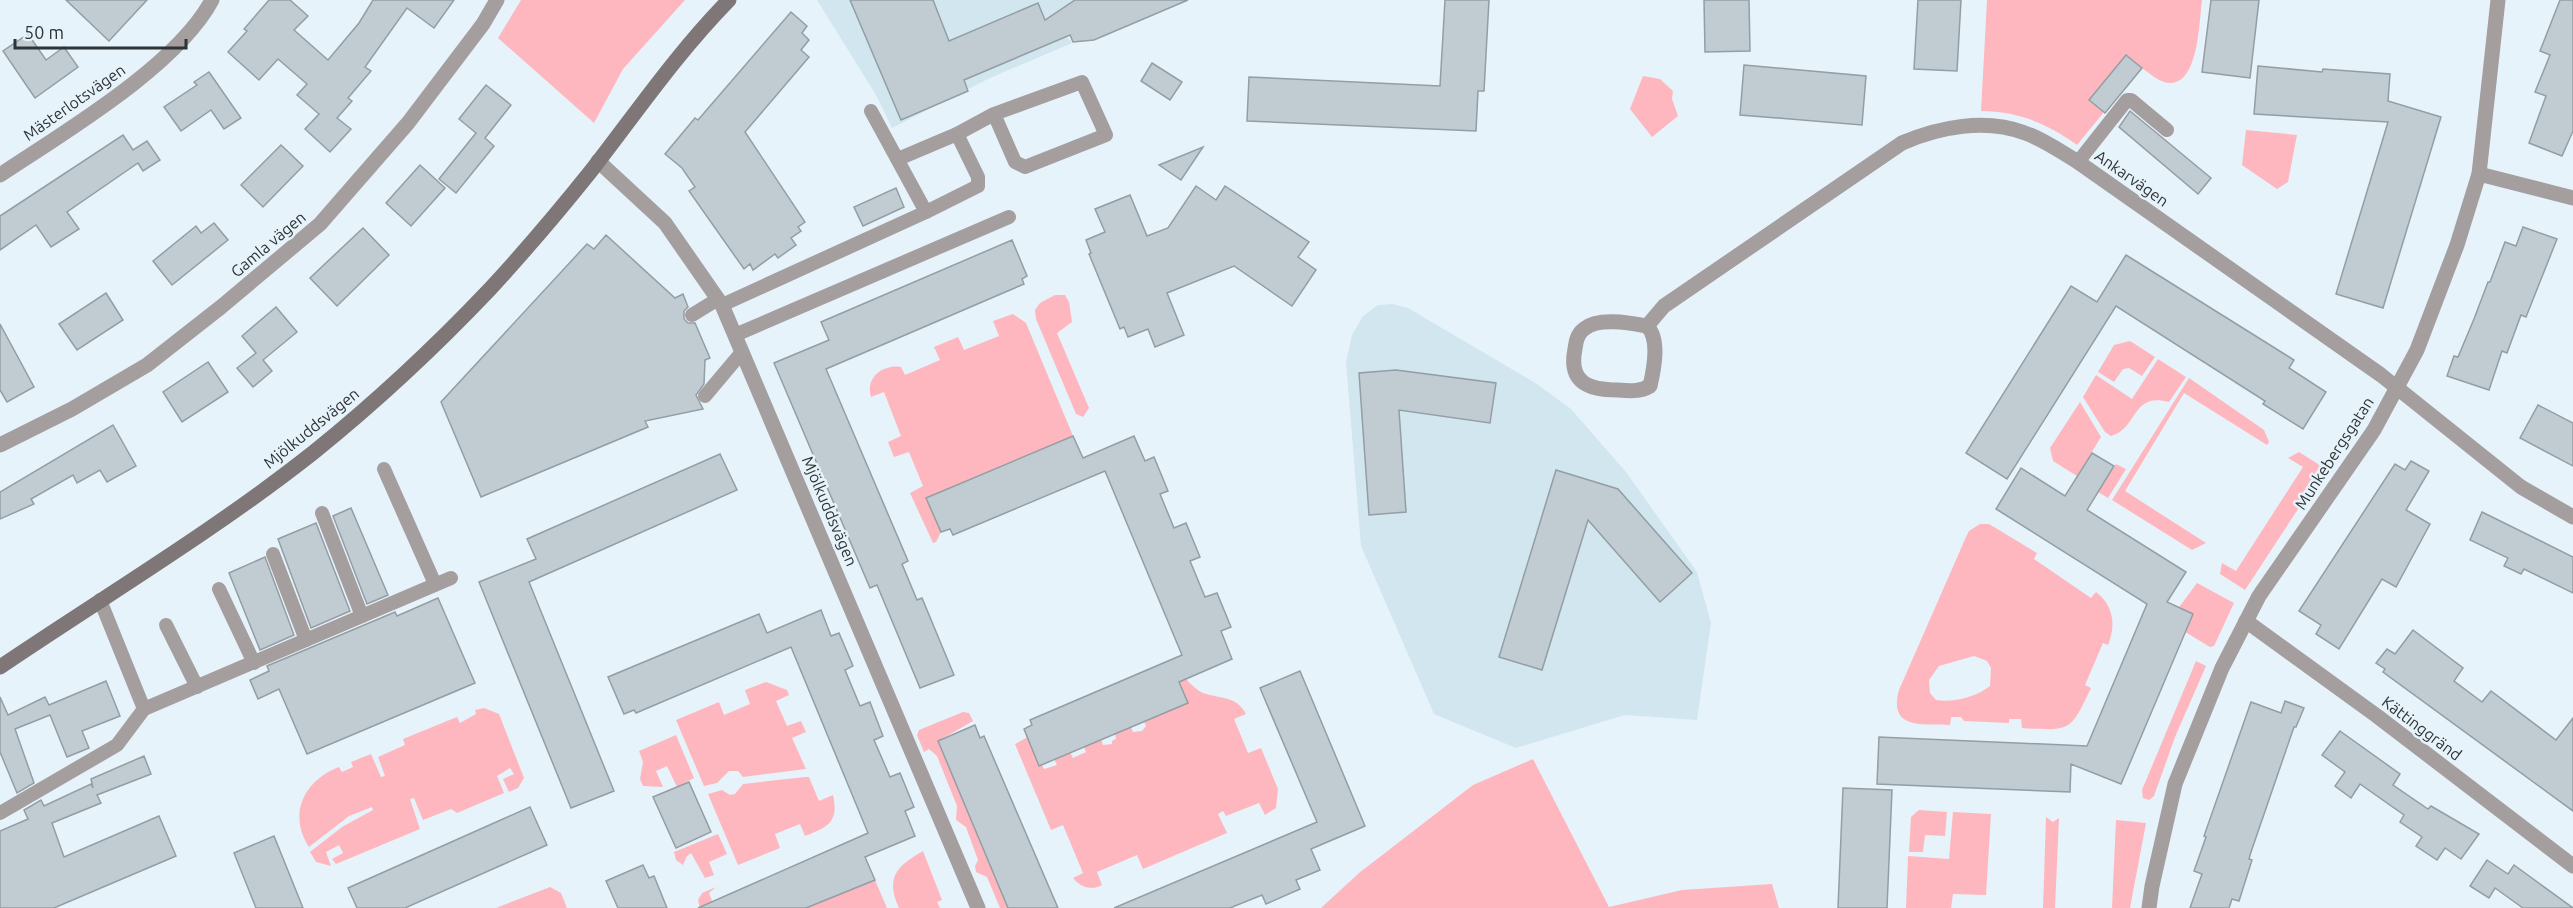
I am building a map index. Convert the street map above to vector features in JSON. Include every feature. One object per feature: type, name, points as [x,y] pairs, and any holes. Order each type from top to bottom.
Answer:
[{"type":"street","name":"Mästerlotsvägen","points":[[0,175],[117,95],[174,50],[191,31],[212,0]]},
{"type":"street","name":"Gamla vägen","points":[[0,445],[72,409],[147,365],[320,224],[408,123],[483,24],[497,0]]},
{"type":"street","name":"Mjölkuddsvägen","points":[[708,21],[719,0]]},
{"type":"street","name":"Mjölkuddsvägen","points":[[0,667],[244,504],[314,452],[406,372],[490,288],[598,161],[647,94],[708,21],[729,0]]},
{"type":"street","name":"Munkebergsgatan","points":[[2149,908],[2175,784],[2222,668],[2259,596],[2373,430],[2417,350],[2457,245],[2479,174],[2498,0]]},
{"type":"street","name":"Ankarvägen","points":[[1647,326],[1664,306],[1872,162],[1923,134],[1967,126],[2016,130],[2078,162],[2397,387],[2521,487],[2573,517]]},
{"type":"street","name":"Mjölkuddsvägen","points":[[598,161],[665,223],[720,302],[978,908]]},
{"type":"street","points":[[2479,174],[2573,198]]},
{"type":"street","points":[[1619,323],[1647,326],[1652,332],[1654,341],[1650,386],[1643,390],[1614,390],[1587,386],[1579,380],[1574,371],[1574,353],[1577,337],[1584,328],[1595,324],[1619,323]]},
{"type":"street","name":"Kättinggränd","points":[[2246,621],[2378,716],[2573,866]]},
{"type":"lane","points":[[898,159],[957,134],[994,114],[1082,82],[1106,135],[1025,166],[1019,166],[1015,162],[994,114]]},
{"type":"lane","points":[[2078,162],[2127,100],[2131,100],[2167,130]]},
{"type":"lane","points":[[872,111],[926,212]]},
{"type":"lane","points":[[692,315],[926,212],[978,186],[978,177],[957,134]]},
{"type":"lane","points":[[735,335],[1009,217]]},
{"type":"lane","points":[[705,396],[742,352]]},
{"type":"lane","points":[[384,469],[435,584]]},
{"type":"lane","points":[[322,513],[362,616]]},
{"type":"lane","points":[[273,554],[306,640]]},
{"type":"lane","points":[[0,813],[117,745],[144,709],[451,578]]},
{"type":"lane","points":[[219,589],[254,663]]},
{"type":"lane","points":[[100,600],[144,709]]},
{"type":"lane","points":[[166,625],[197,687]]},
{"type":"shaded area","points":[[521,0],[685,0],[623,69],[594,123],[498,38]]},
{"type":"shaded area","points":[[817,0],[1157,0],[1066,36],[1072,43],[990,78],[892,128],[876,95]]},
{"type":"shaded area","points":[[1987,0],[2202,0],[2195,53],[2191,66],[2184,76],[2176,82],[2164,82],[2126,55],[2089,99],[2104,112],[2077,145],[2032,120],[2007,113],[1981,111]]},
{"type":"shaded area","points":[[1643,76],[1660,79],[1673,91],[1672,99],[1678,116],[1652,137],[1630,109]]},
{"type":"shaded area","points":[[2246,130],[2297,135],[2288,182],[2277,189],[2242,165]]},
{"type":"shaded area","points":[[1055,295],[1065,295],[1069,302],[1072,322],[1057,333],[1089,408],[1083,417],[1076,414],[1036,319],[1035,310],[1040,303]]},
{"type":"shaded area","points":[[1393,304],[1408,308],[1537,384],[1571,409],[1626,472],[1697,572],[1711,623],[1697,720],[1625,715],[1516,748],[1434,714],[1361,546],[1346,362],[1352,335],[1363,316],[1378,305]]},
{"type":"shaded area","points":[[1013,314],[1026,323],[1073,436],[927,497],[941,532],[936,542],[933,543],[910,493],[923,486],[909,452],[894,457],[888,442],[901,436],[884,392],[871,397],[871,383],[877,373],[888,368],[901,367],[905,375],[940,360],[934,347],[958,337],[964,350],[999,336],[993,321]]},
{"type":"shaded area","points":[[2130,341],[2155,357],[2142,376],[2129,368],[2123,369],[2114,382],[2098,372],[2114,345]]},
{"type":"shaded area","points":[[2158,359],[2186,377],[2169,402],[2157,400],[2148,402],[2120,432],[2111,436],[2105,432],[2083,397],[2096,375],[2132,399]]},
{"type":"shaded area","points":[[2189,378],[2264,430],[2269,442],[2267,445],[2184,393],[2125,491],[2206,543],[2192,550],[2112,500]]},
{"type":"shaded area","points":[[2080,402],[2101,437],[2077,476],[2053,461],[2050,448]]},
{"type":"shaded area","points":[[2299,452],[2318,464],[2323,471],[2245,590],[2220,574],[2222,563],[2236,571],[2303,467],[2288,458]]},
{"type":"shaded area","points":[[2116,464],[2126,469],[2108,498],[2098,492]]},
{"type":"shaded area","points":[[1980,524],[1989,524],[2037,553],[2034,559],[2091,598],[2096,592],[2107,603],[2112,616],[2111,638],[2108,645],[2103,643],[2085,685],[2091,688],[2073,721],[2067,726],[2050,729],[2022,728],[2021,719],[2009,719],[2009,723],[1964,721],[1961,717],[1951,717],[1950,725],[1919,724],[1903,718],[1898,712],[1899,690],[1969,531]],"holes":[[[1974,656],[1987,661],[1991,668],[1990,686],[1984,690],[1950,701],[1936,700],[1930,693],[1929,680],[1939,666]]]},
{"type":"shaded area","points":[[2197,583],[2234,603],[2214,646],[2210,647],[2177,627],[2174,614]]},
{"type":"shaded area","points":[[2196,661],[2206,666],[2175,737],[2154,796],[2149,800],[2143,798],[2142,790]]},
{"type":"shaded area","points":[[1184,677],[1203,693],[1228,699],[1242,708],[1246,714],[1234,719],[1248,753],[1261,748],[1278,789],[1276,808],[1265,815],[1259,803],[1226,816],[1223,811],[1218,814],[1227,833],[1143,869],[1137,855],[1097,872],[1102,885],[1094,888],[1082,886],[1073,878],[1083,873],[1063,825],[1051,830],[1015,744],[1028,737],[1044,769],[1057,765],[1054,759],[1070,752],[1073,758],[1086,752],[1084,747],[1101,739],[1103,745],[1112,744],[1112,741],[1116,739],[1115,734],[1131,727],[1133,732],[1142,731],[1146,726],[1144,721],[1188,703],[1178,679]]},
{"type":"shaded area","points":[[766,682],[787,690],[789,695],[776,701],[787,726],[801,721],[806,732],[792,738],[806,769],[743,777],[738,771],[729,771],[717,783],[704,786],[676,720],[719,702],[724,715],[750,704],[745,690]]},
{"type":"shaded area","points":[[484,708],[499,714],[524,778],[518,788],[509,792],[503,779],[514,774],[510,768],[497,776],[504,793],[457,813],[451,809],[423,820],[414,798],[410,799],[420,829],[336,864],[332,859],[343,853],[339,845],[326,852],[331,866],[316,862],[310,852],[342,827],[373,810],[372,807],[349,816],[309,847],[300,822],[300,810],[303,799],[317,780],[339,767],[342,772],[353,767],[351,762],[371,754],[381,777],[385,776],[378,757],[405,745],[403,739],[457,717],[460,723],[476,714],[475,710]]},
{"type":"shaded area","points":[[963,712],[969,713],[973,721],[938,741],[1008,908],[1000,908],[987,877],[976,872],[975,866],[978,860],[966,827],[956,820],[957,806],[937,756],[929,749],[924,752],[917,735],[919,730]]},
{"type":"shaded area","points":[[676,735],[694,778],[677,787],[667,766],[656,771],[663,787],[643,786],[640,779],[643,762],[639,751]]},
{"type":"shaded area","points":[[1533,759],[1609,907],[1682,890],[1772,884],[1779,908],[1321,908],[1359,873],[1473,785]]},
{"type":"shaded area","points":[[809,777],[819,801],[833,795],[834,812],[830,822],[820,830],[805,836],[800,824],[775,834],[780,848],[738,865],[708,794],[722,790],[730,795],[735,794],[743,784]]},
{"type":"shaded area","points":[[1919,810],[1947,812],[1945,836],[1925,835],[1923,852],[1909,852],[1911,817]]},
{"type":"shaded area","points":[[1953,812],[1991,814],[1986,895],[1953,894],[1951,908],[1906,908],[1908,856],[1949,859]]},
{"type":"shaded area","points":[[2046,817],[2053,822],[2059,818],[2055,908],[2043,908]]},
{"type":"shaded area","points":[[2116,820],[2146,823],[2130,908],[2112,908]]},
{"type":"shaded area","points":[[718,834],[727,854],[709,862],[714,875],[705,878],[691,853],[683,865],[676,860],[674,852]]},
{"type":"shaded area","points":[[923,851],[942,900],[937,902],[940,908],[899,908],[893,888],[896,874],[900,867]]},
{"type":"shaded area","points":[[875,880],[887,908],[806,908]]},
{"type":"shaded area","points":[[550,887],[561,893],[567,908],[496,908]]},
{"type":"shaded area","points":[[716,887],[709,893],[714,906],[700,908],[698,900],[702,893]]},
{"type":"building","points":[[66,0],[147,0],[109,41]]},
{"type":"building","points":[[269,0],[290,0],[308,16],[294,30],[328,60],[359,23],[373,0],[454,0],[434,28],[407,8],[365,67],[371,71],[348,98],[352,101],[337,118],[351,129],[330,152],[305,129],[319,114],[297,95],[307,84],[278,59],[259,80],[228,52],[247,31],[244,29]]},
{"type":"building","points":[[850,0],[933,0],[949,41],[1038,3],[1045,20],[1075,0],[1188,0],[1094,40],[1073,42],[1070,35],[964,80],[968,91],[901,120]]},
{"type":"building","points":[[1445,0],[1489,0],[1484,91],[1478,91],[1476,131],[1247,121],[1249,77],[1440,86]]},
{"type":"building","points":[[1704,0],[1749,0],[1750,51],[1705,52]]},
{"type":"building","points":[[1918,0],[1961,0],[1957,71],[1914,69]]},
{"type":"building","points":[[2211,0],[2259,0],[2250,78],[2202,72]]},
{"type":"building","points":[[2560,0],[2573,0],[2573,131],[2562,156],[2529,143],[2546,96],[2535,92],[2550,55],[2540,51]]},
{"type":"building","points":[[791,12],[807,26],[802,33],[809,40],[801,50],[809,57],[745,132],[805,222],[798,227],[801,231],[791,238],[796,245],[778,258],[775,254],[753,270],[750,264],[744,269],[689,191],[695,187],[682,168],[665,154],[695,118],[698,120]]},
{"type":"building","points":[[28,34],[46,60],[64,47],[78,67],[35,98],[3,51]]},
{"type":"building","points":[[2126,55],[2142,68],[2105,113],[2089,100]]},
{"type":"building","points":[[1152,63],[1182,82],[1170,100],[1141,81]]},
{"type":"building","points":[[1744,65],[1866,76],[1862,125],[1740,115]]},
{"type":"building","points":[[2258,66],[2322,72],[2323,69],[2390,74],[2388,101],[2441,117],[2383,308],[2336,294],[2388,122],[2254,114]]},
{"type":"building","points":[[209,72],[241,118],[224,129],[211,110],[181,131],[164,107],[197,85],[194,82]]},
{"type":"building","points":[[486,85],[511,105],[485,138],[494,146],[456,193],[439,179],[476,133],[459,119]]},
{"type":"building","points":[[2130,111],[2211,178],[2198,194],[2119,127]]},
{"type":"building","points":[[123,135],[133,150],[147,141],[160,160],[143,171],[138,163],[67,212],[79,229],[51,247],[36,225],[0,250],[0,216]]},
{"type":"building","points":[[281,145],[303,166],[263,207],[241,185]]},
{"type":"building","points":[[1203,147],[1181,180],[1159,165]]},
{"type":"building","points":[[420,165],[445,188],[411,226],[386,203]]},
{"type":"building","points":[[1196,186],[1216,200],[1225,186],[1309,242],[1298,257],[1316,270],[1292,306],[1234,266],[1167,293],[1184,335],[1155,347],[1148,329],[1128,337],[1124,327],[1120,329],[1089,254],[1091,253],[1086,240],[1105,232],[1095,209],[1130,195],[1147,236],[1168,228]]},
{"type":"building","points":[[896,188],[904,207],[863,226],[854,207]]},
{"type":"building","points":[[214,223],[228,240],[172,285],[153,261],[196,226],[201,233]]},
{"type":"building","points":[[2523,227],[2557,239],[2526,317],[2521,315],[2507,353],[2502,351],[2489,390],[2447,376],[2454,356],[2458,357],[2505,242],[2516,246]]},
{"type":"building","points":[[363,228],[389,255],[337,306],[310,278]]},
{"type":"building","points":[[606,235],[675,298],[683,294],[688,307],[684,311],[684,319],[688,323],[695,323],[710,358],[705,360],[704,384],[696,395],[703,409],[645,421],[648,427],[481,497],[441,402],[587,244],[594,249]]},
{"type":"building","points":[[1012,240],[1027,276],[1022,279],[1024,284],[826,369],[908,561],[902,564],[917,600],[922,598],[954,675],[920,688],[877,585],[870,588],[774,363],[829,340],[821,322]]},
{"type":"building","points":[[2126,255],[2294,360],[2289,368],[2326,392],[2303,429],[2263,404],[2265,401],[2116,306],[2007,479],[1966,453],[2071,286],[2097,302]]},
{"type":"building","points":[[106,293],[123,320],[77,350],[59,324]]},
{"type":"building","points":[[276,307],[297,332],[263,360],[272,371],[253,387],[237,368],[256,353],[242,336]]},
{"type":"building","points":[[0,324],[34,387],[7,402],[0,390]]},
{"type":"building","points":[[208,362],[228,392],[182,422],[163,392]]},
{"type":"building","points":[[1396,370],[1496,383],[1490,423],[1399,410],[1406,512],[1369,515],[1359,373]]},
{"type":"building","points":[[2538,405],[2573,423],[2573,466],[2520,438]]},
{"type":"building","points":[[113,425],[136,466],[107,482],[100,470],[77,483],[73,475],[31,499],[34,504],[0,519],[0,492]]},
{"type":"building","points":[[1073,436],[1083,458],[1134,436],[1145,461],[1154,457],[1168,491],[1160,494],[1174,528],[1186,523],[1200,557],[1190,561],[1205,597],[1217,593],[1231,627],[1221,631],[1232,659],[1179,682],[1188,703],[1039,766],[1024,729],[1032,725],[1030,720],[1182,655],[1105,471],[953,535],[950,529],[941,532],[926,498]]},
{"type":"building","points":[[2092,453],[2114,466],[2087,510],[2186,572],[2167,602],[2193,614],[2121,784],[2071,764],[2070,792],[1877,784],[1879,737],[2087,746],[2147,604],[1996,509],[2021,468],[2065,496]]},
{"type":"building","points":[[720,454],[737,490],[529,582],[614,791],[571,808],[479,582],[536,559],[527,539]]},
{"type":"building","points":[[2411,461],[2429,471],[2406,510],[2430,524],[2396,587],[2382,579],[2339,649],[2316,634],[2321,625],[2299,611],[2395,464],[2405,470]]},
{"type":"building","points":[[1556,470],[1618,489],[1692,573],[1660,602],[1588,520],[1542,670],[1499,657]]},
{"type":"building","points":[[351,508],[388,595],[367,604],[333,516]]},
{"type":"building","points":[[2482,512],[2573,557],[2573,593],[2524,569],[2521,574],[2504,566],[2508,558],[2470,540]]},
{"type":"building","points":[[316,523],[350,611],[311,628],[278,539]]},
{"type":"building","points":[[265,557],[294,635],[260,650],[229,573]]},
{"type":"building","points":[[438,598],[475,683],[307,754],[279,689],[258,699],[250,680],[269,671],[267,666],[395,612],[397,616]]},
{"type":"building","points":[[821,610],[831,636],[839,633],[853,666],[845,670],[860,706],[870,702],[883,736],[874,740],[890,777],[900,773],[914,807],[905,811],[915,836],[865,857],[875,880],[806,908],[698,908],[868,833],[791,647],[636,713],[634,710],[624,714],[608,677],[759,614],[767,633]]},
{"type":"building","points":[[2413,630],[2463,668],[2454,681],[2482,702],[2491,691],[2556,740],[2573,718],[2573,811],[2383,672],[2385,669],[2376,663],[2387,649],[2395,654]]},
{"type":"building","points":[[1300,671],[1365,826],[1311,849],[1320,870],[1296,880],[1300,889],[1266,904],[1262,895],[1230,908],[1114,908],[1317,822],[1260,688]]},
{"type":"building","points":[[106,681],[120,716],[82,731],[89,748],[67,757],[50,715],[15,729],[34,783],[17,793],[0,752],[0,697],[8,715],[45,697],[49,705]]},
{"type":"building","points":[[2285,701],[2304,708],[2294,727],[2251,852],[2249,859],[2252,860],[2239,901],[2232,899],[2229,908],[2190,908],[2202,874],[2194,871],[2206,837],[2204,836],[2251,702],[2281,713]]},
{"type":"building","points":[[975,725],[980,738],[984,736],[1058,908],[1008,908],[938,741]]},
{"type":"building","points":[[2340,731],[2400,774],[2393,785],[2428,809],[2431,806],[2479,834],[2461,859],[2445,848],[2437,860],[2416,846],[2422,837],[2400,822],[2404,815],[2360,784],[2351,798],[2335,786],[2345,772],[2322,755]]},
{"type":"building","points":[[144,756],[151,774],[97,795],[101,803],[52,823],[64,857],[159,816],[176,856],[54,908],[0,908],[0,831],[28,819],[24,810],[41,800],[44,806],[91,784],[93,788],[91,779]]},
{"type":"building","points":[[689,782],[711,832],[676,848],[653,797]]},
{"type":"building","points":[[1843,788],[1892,790],[1887,908],[1838,908]]},
{"type":"building","points":[[530,807],[547,845],[405,908],[357,908],[348,888]]},
{"type":"building","points":[[274,836],[303,908],[256,908],[234,853]]},
{"type":"building","points":[[2487,860],[2508,874],[2514,865],[2573,908],[2523,908],[2495,888],[2489,898],[2470,886]]},
{"type":"building","points":[[643,865],[649,878],[654,876],[667,908],[618,908],[606,881]]}]
